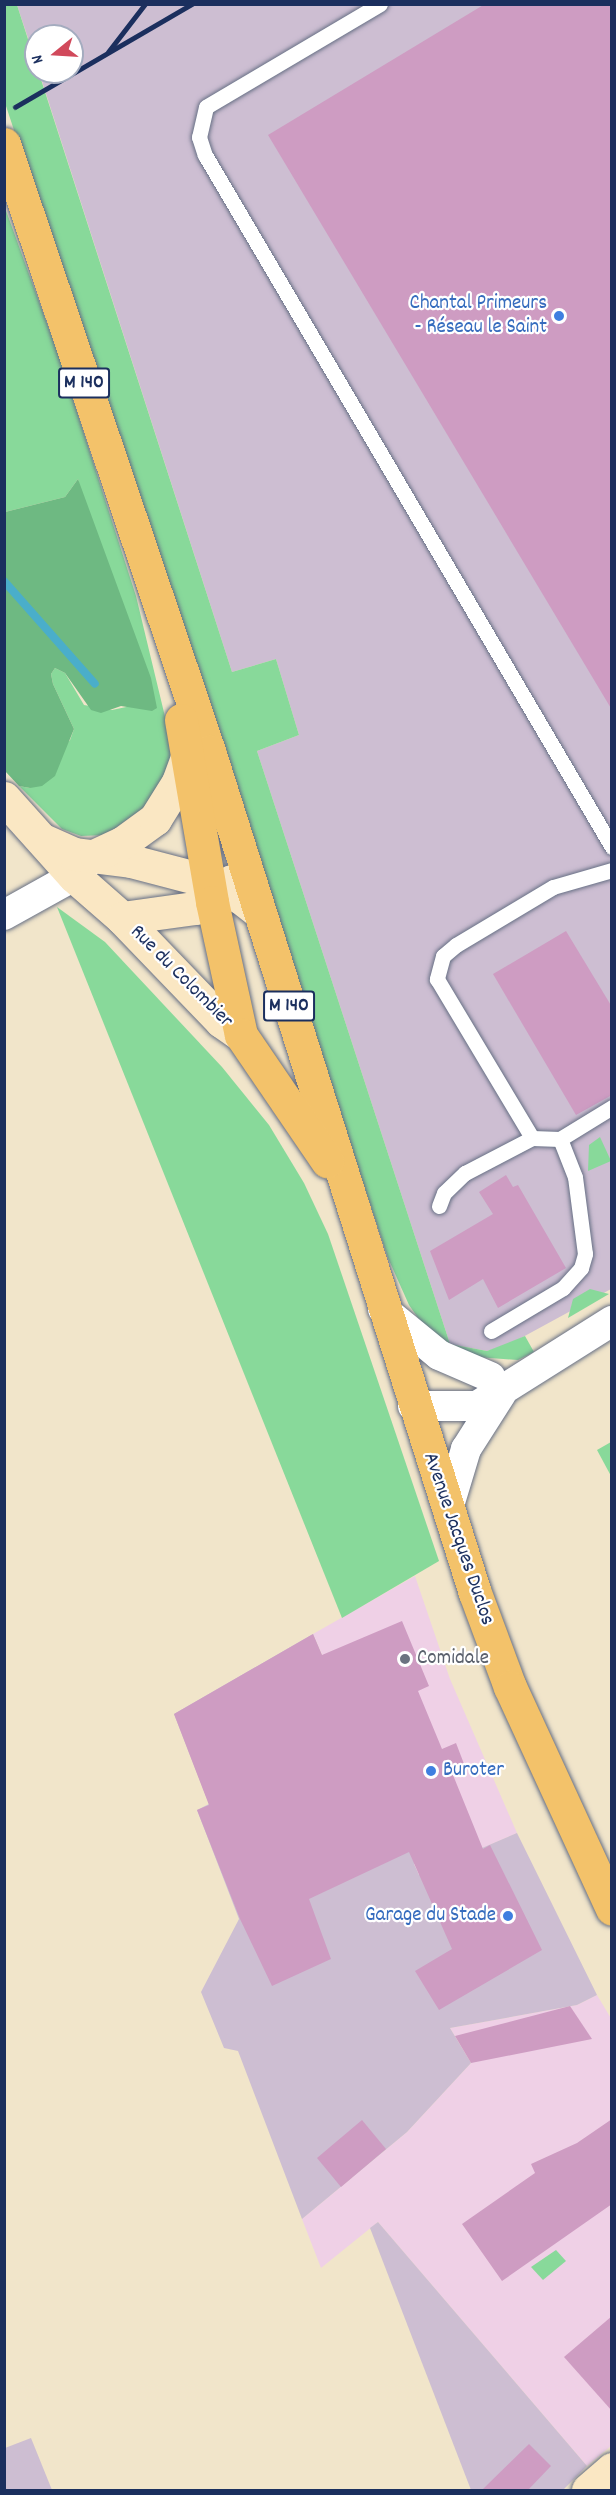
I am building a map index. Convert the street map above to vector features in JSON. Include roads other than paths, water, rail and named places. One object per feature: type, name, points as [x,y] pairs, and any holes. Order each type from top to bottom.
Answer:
[{"type":"main road","name":"M 140","points":[[4,144],[241,857],[346,1191]]},
{"type":"main road","name":"M 140","points":[[163,621],[241,1035],[346,1191]]},
{"type":"main road","points":[[85,866],[155,819],[178,782],[187,757]]},
{"type":"main road","name":"Rue du Colombier","points":[[4,798],[41,839],[85,866],[122,918],[222,1022],[241,1035]]},
{"type":"main road","points":[[215,891],[241,857]]},
{"type":"main road","points":[[85,866],[215,891],[258,911]]},
{"type":"main road","name":"Rue du Colombier","points":[[122,918],[171,914],[215,891]]},
{"type":"main road","name":"Avenue Jacques Duclos","points":[[346,1191],[413,1406],[510,1687],[612,1909]]},
{"type":"main road","points":[[588,2490],[612,2469]]},
{"type":"street","points":[[4,915],[85,866]]},
{"type":"street","points":[[383,1310],[439,1355],[496,1385]]},
{"type":"street","points":[[413,1406],[462,1382],[496,1385],[524,1374],[612,1321]]},
{"type":"street","points":[[448,1509],[466,1449],[496,1385]]},
{"type":"lane","points":[[380,4],[206,107],[199,137],[205,155],[612,847]]},
{"type":"lane","points":[[532,1138],[437,978],[438,966],[456,945],[553,887],[612,870]]},
{"type":"lane","points":[[439,1206],[444,1193],[465,1173],[532,1138],[560,1139],[612,1107]]},
{"type":"lane","points":[[491,1331],[563,1288],[581,1268],[585,1254],[575,1177],[560,1139]]},
{"type":"waterway","points":[[4,581],[95,684]]},
{"type":"railway","points":[[108,52],[145,4]]},
{"type":"railway","points":[[15,107],[192,4]]},
{"type":"place","name":"Chantal Primeurs - Réseau le Saint","points":[[559,316]]},
{"type":"place","name":"Comidale","points":[[405,1659]]},
{"type":"place","name":"Buroter","points":[[431,1771]]},
{"type":"place","name":"Garage du Stade","points":[[508,1916]]}]
